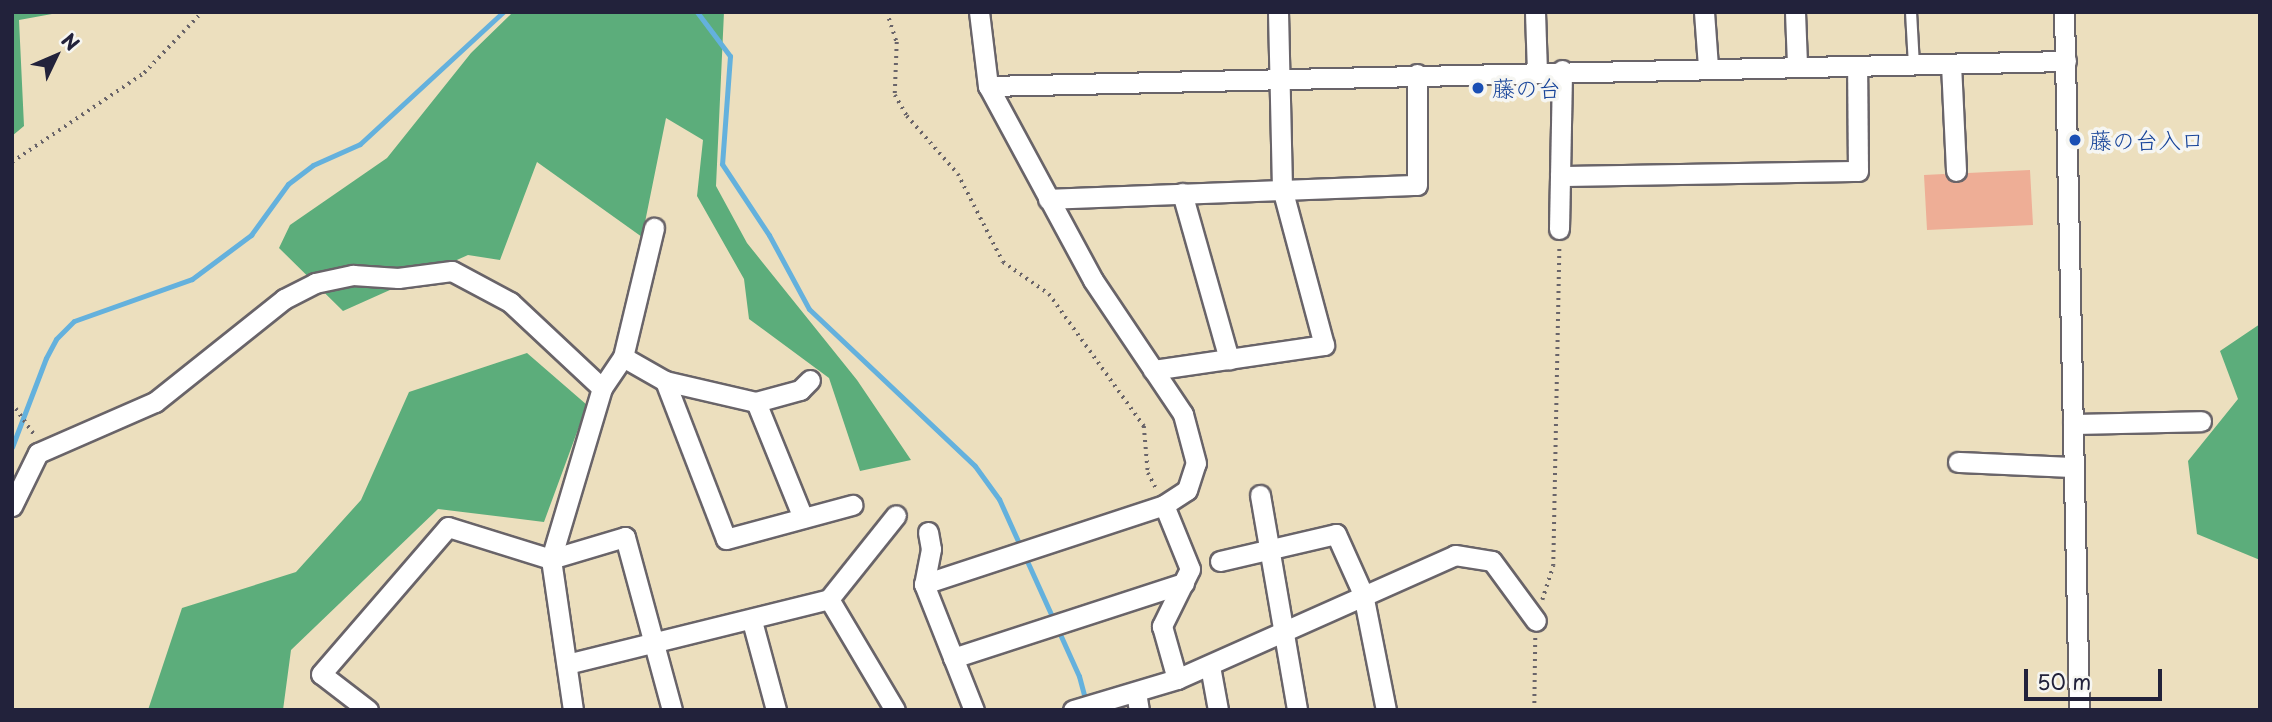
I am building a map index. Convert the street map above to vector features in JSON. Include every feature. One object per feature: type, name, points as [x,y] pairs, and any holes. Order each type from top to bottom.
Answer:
[{"type":"street","points":[[923,584],[1164,505],[1187,490],[1196,463],[1183,414],[1093,280],[988,86],[979,12]]},
{"type":"street","points":[[1153,370],[1324,345],[1282,188],[1278,12]]},
{"type":"street","points":[[1535,12],[1537,71]]},
{"type":"street","points":[[1704,12],[1708,67]]},
{"type":"street","points":[[1795,12],[1797,65]]},
{"type":"street","points":[[2064,12],[2079,710]]},
{"type":"street","points":[[988,86],[1562,70],[2066,61]]},
{"type":"street","points":[[1951,64],[1956,171]]},
{"type":"street","points":[[1560,176],[1858,171],[1857,66]]},
{"type":"street","points":[[1559,229],[1562,70]]},
{"type":"street","points":[[1048,199],[1282,188],[1417,185],[1417,74]]},
{"type":"street","points":[[1182,192],[1229,359]]},
{"type":"street","points":[[573,710],[551,559],[602,388],[623,357],[654,228]]},
{"type":"street","points":[[12,506],[38,453],[70,443],[155,402],[284,299],[315,283],[353,275],[398,278],[452,271],[510,302],[602,388]]},
{"type":"street","points":[[623,357],[665,382],[756,402],[800,390],[810,380]]},
{"type":"street","points":[[665,382],[726,539],[852,505]]},
{"type":"street","points":[[756,402],[803,518]]},
{"type":"street","points":[[2073,424],[2201,421]]},
{"type":"street","points":[[1958,462],[2073,467]]},
{"type":"street","points":[[1260,495],[1280,633],[1297,710]]},
{"type":"street","points":[[1164,505],[1190,569],[1162,626],[1177,679]]},
{"type":"street","points":[[567,664],[752,621],[829,599],[896,515]]},
{"type":"street","points":[[368,710],[321,674],[449,527],[551,559],[625,537],[672,710]]},
{"type":"street","points":[[928,532],[931,549],[923,584],[974,710]]},
{"type":"street","points":[[1220,561],[1336,534],[1363,594],[1386,710]]},
{"type":"street","points":[[1073,710],[1137,701],[1177,679],[1455,555],[1492,561],[1536,621]]},
{"type":"street","points":[[953,658],[1184,583]]},
{"type":"street","points":[[829,599],[895,710]]},
{"type":"street","points":[[752,621],[776,710]]},
{"type":"street","points":[[1210,666],[1219,710]]},
{"type":"lane","points":[[1911,12],[1914,65]]},
{"type":"path","points":[[12,162],[144,74],[202,12]]},
{"type":"path","points":[[887,12],[897,42],[895,95],[907,116],[958,174],[1003,262],[1049,295],[1144,426],[1148,473],[1164,505]]},
{"type":"path","points":[[1534,710],[1536,621],[1553,566],[1559,229]]},
{"type":"path","points":[[12,403],[33,428],[38,453]]},
{"type":"green space","points":[[12,12],[63,12],[19,20],[24,126],[12,136]]},
{"type":"green space","points":[[513,12],[724,12],[716,186],[747,243],[857,380],[911,460],[860,471],[829,378],[749,319],[744,279],[697,196],[703,140],[666,118],[642,237],[537,162],[500,260],[468,255],[343,311],[279,248],[290,225],[387,158],[471,53]]},
{"type":"green space","points":[[2260,324],[2260,560],[2197,534],[2188,461],[2238,399],[2220,351]]},
{"type":"green space","points":[[527,353],[587,405],[544,522],[438,509],[291,650],[283,710],[148,710],[182,608],[296,572],[361,500],[409,392]]},
{"type":"building","points":[[2030,170],[2033,225],[1927,230],[1924,175],[1944,174],[1957,183],[1968,173]]},
{"type":"waterway","points":[[12,447],[46,358],[56,339],[74,321],[192,279],[251,235],[288,184],[313,165],[360,144],[503,12]]},
{"type":"waterway","points":[[697,12],[730,56],[722,164],[769,235],[809,309],[975,466],[999,499],[1079,676],[1086,703]]},
{"type":"place","name":"藤の台","points":[[1478,88]]},
{"type":"place","name":"藤の台入口","points":[[2075,140]]}]
